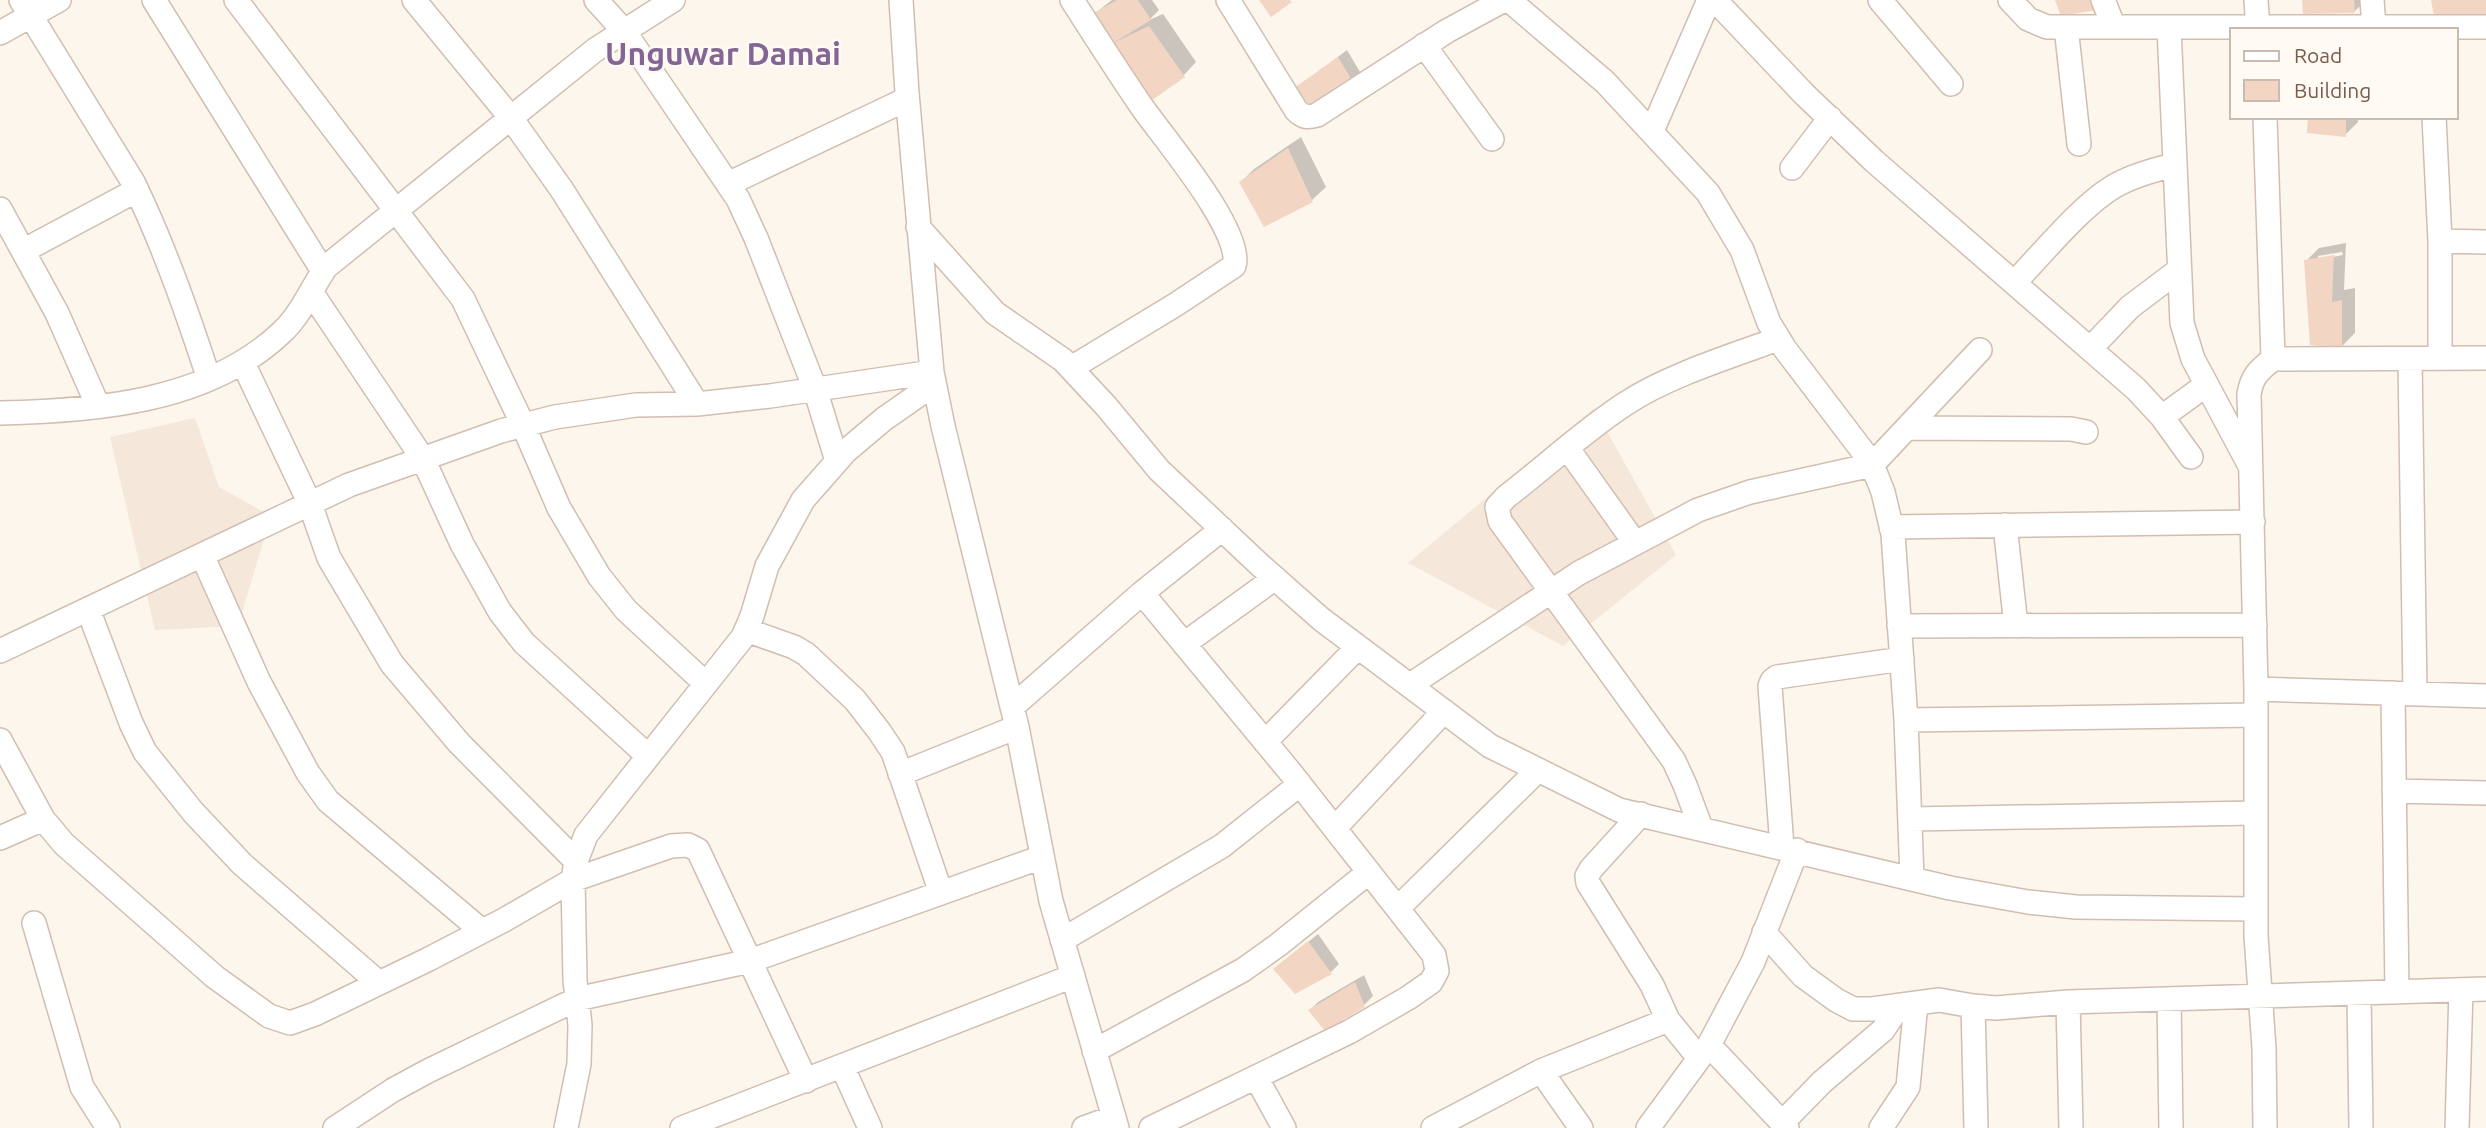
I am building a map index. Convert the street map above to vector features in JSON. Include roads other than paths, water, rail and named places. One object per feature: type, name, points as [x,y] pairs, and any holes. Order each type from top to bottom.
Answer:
[{"type":"street","points":[[0,33],[25,8],[60,0]]},
{"type":"street","points":[[154,0],[323,271]]},
{"type":"street","points":[[236,0],[463,299],[559,508],[598,576],[626,610],[705,683]]},
{"type":"street","points":[[414,0],[511,118],[601,248],[697,404]]},
{"type":"street","points":[[596,0],[624,31],[738,199],[756,238],[815,390],[837,461]]},
{"type":"street","points":[[0,413],[98,406],[168,393],[223,374],[243,363],[283,332],[323,271],[595,50],[673,0]]},
{"type":"street","points":[[901,0],[907,99],[933,378],[1014,717],[1051,901],[1115,1123],[1084,1128]]},
{"type":"street","points":[[1071,368],[1175,305],[1234,266],[1236,261],[1217,211],[1184,161],[1143,109],[1072,0]]},
{"type":"street","points":[[1228,0],[1302,117],[1317,116],[1424,45],[1506,0],[1605,82],[1709,193],[1742,250],[1769,323],[1872,466],[1883,492],[1891,527],[1902,659],[1912,878]]},
{"type":"street","points":[[1652,131],[1709,0]]},
{"type":"street","points":[[1715,0],[1830,118],[1920,204],[2015,282],[2136,388],[2162,416],[2191,457]]},
{"type":"street","points":[[1880,0],[1951,84]]},
{"type":"street","points":[[2010,0],[2028,19],[2047,27],[2402,28]]},
{"type":"street","points":[[2103,0],[2114,27]]},
{"type":"street","points":[[2256,0],[2258,28]]},
{"type":"street","points":[[2372,0],[2374,27]]},
{"type":"street","points":[[25,8],[137,190],[179,288],[209,379]]},
{"type":"street","points":[[2066,27],[2079,144]]},
{"type":"street","points":[[2169,27],[2182,323],[2193,359],[2252,468]]},
{"type":"street","points":[[2458,28],[2486,27]]},
{"type":"street","points":[[1424,45],[1492,139]]},
{"type":"street","points":[[728,184],[907,99]]},
{"type":"street","points":[[1792,168],[1830,118]]},
{"type":"street","points":[[2265,119],[2273,359]]},
{"type":"street","points":[[2434,119],[2440,241],[2440,358]]},
{"type":"street","points":[[2015,282],[2079,215],[2111,188],[2150,171],[2174,165]]},
{"type":"street","points":[[23,251],[137,190]]},
{"type":"street","points":[[0,209],[57,313],[98,406]]},
{"type":"street","points":[[918,228],[995,313],[1063,360],[1159,470],[1275,578],[1321,619],[1490,746],[1619,810],[1950,888],[2015,900],[2076,907],[2255,909]]},
{"type":"street","points":[[2440,241],[2486,242]]},
{"type":"street","points":[[2090,348],[2130,307],[2179,270]]},
{"type":"street","points":[[311,292],[423,459],[462,544],[499,612],[524,643],[648,756]]},
{"type":"street","points":[[1700,828],[1674,761],[1500,520],[1497,507],[1506,497],[1625,404],[1714,362],[1779,339]]},
{"type":"street","points":[[1410,685],[1579,573],[1698,510],[1750,492],[1872,466],[1980,349]]},
{"type":"street","points":[[2265,1128],[2255,909],[2256,689],[2249,394],[2251,381],[2273,359],[2486,358]]},
{"type":"street","points":[[2397,992],[2394,791],[2404,694],[2410,359]]},
{"type":"street","points":[[243,363],[310,504],[329,558],[392,664],[574,870]]},
{"type":"street","points":[[0,651],[349,485],[523,425],[555,417],[636,405],[697,404],[933,378]]},
{"type":"street","points":[[566,1128],[579,1064],[574,870],[586,835],[746,630],[767,565],[803,500],[837,461],[933,378]]},
{"type":"street","points":[[2162,416],[2206,385]]},
{"type":"street","points":[[1907,428],[2071,429],[2086,432]]},
{"type":"street","points":[[1568,449],[1635,543]]},
{"type":"street","points":[[1891,527],[2253,522]]},
{"type":"street","points":[[2005,525],[2016,626]]},
{"type":"street","points":[[900,774],[1014,717],[1142,593],[1222,529]]},
{"type":"street","points":[[202,555],[260,682],[308,773],[321,792],[328,801],[482,931]]},
{"type":"street","points":[[1184,644],[1275,578]]},
{"type":"street","points":[[1142,593],[1300,784],[1398,908],[1434,955],[1437,971],[1431,982],[1408,998],[1349,1032],[1151,1128]]},
{"type":"street","points":[[88,609],[131,723],[145,752],[193,812],[242,864],[379,983]]},
{"type":"street","points":[[1899,626],[2255,625]]},
{"type":"street","points":[[746,630],[794,647],[826,672],[855,700],[879,730],[893,752],[941,893]]},
{"type":"street","points":[[1265,742],[1358,647]]},
{"type":"street","points":[[1648,1128],[1704,1052],[1753,962],[1790,849],[1770,686],[1772,681],[1777,677],[1902,659]]},
{"type":"street","points":[[2256,689],[2486,696]]},
{"type":"street","points":[[1335,828],[1444,710]]},
{"type":"street","points":[[1906,720],[2256,715]]},
{"type":"street","points":[[0,740],[43,819],[64,844],[215,977],[269,1016],[290,1023],[315,1014],[482,931],[574,870],[671,846],[688,845],[698,850],[806,1081]]},
{"type":"street","points":[[1398,908],[1538,770]]},
{"type":"street","points":[[1062,940],[1222,846],[1300,784]]},
{"type":"street","points":[[2394,791],[2486,793]]},
{"type":"street","points":[[1911,819],[2255,813]]},
{"type":"street","points":[[1641,814],[1591,869],[1587,876],[1592,891],[1652,985],[1668,1020],[1785,1125],[1822,1082],[1884,1030],[1908,1005]]},
{"type":"street","points":[[0,838],[43,819]]},
{"type":"street","points":[[335,1128],[428,1071],[578,999],[750,961],[1042,857]]},
{"type":"street","points":[[1094,1051],[1243,970],[1369,872]]},
{"type":"street","points":[[34,923],[82,1087],[108,1128]]},
{"type":"street","points":[[1764,933],[1803,976],[1853,1009],[1940,1000],[1996,1008],[2068,1002],[2486,989]]},
{"type":"street","points":[[682,1128],[1073,976]]},
{"type":"street","points":[[2457,1128],[2461,990]]},
{"type":"street","points":[[2359,993],[2361,1128]]},
{"type":"street","points":[[2169,999],[2171,1128]]},
{"type":"street","points":[[2068,1002],[2071,1128]]},
{"type":"street","points":[[1881,1128],[1908,1087],[1908,1005]]},
{"type":"street","points":[[1973,1006],[1976,1128]]},
{"type":"street","points":[[1433,1128],[1541,1070],[1668,1020]]},
{"type":"street","points":[[842,1066],[870,1128]]},
{"type":"street","points":[[1541,1070],[1581,1128]]},
{"type":"street","points":[[1256,1077],[1284,1128]]},
{"type":"district","name":"Unguwar Damai","points":[[723,54]]}]
